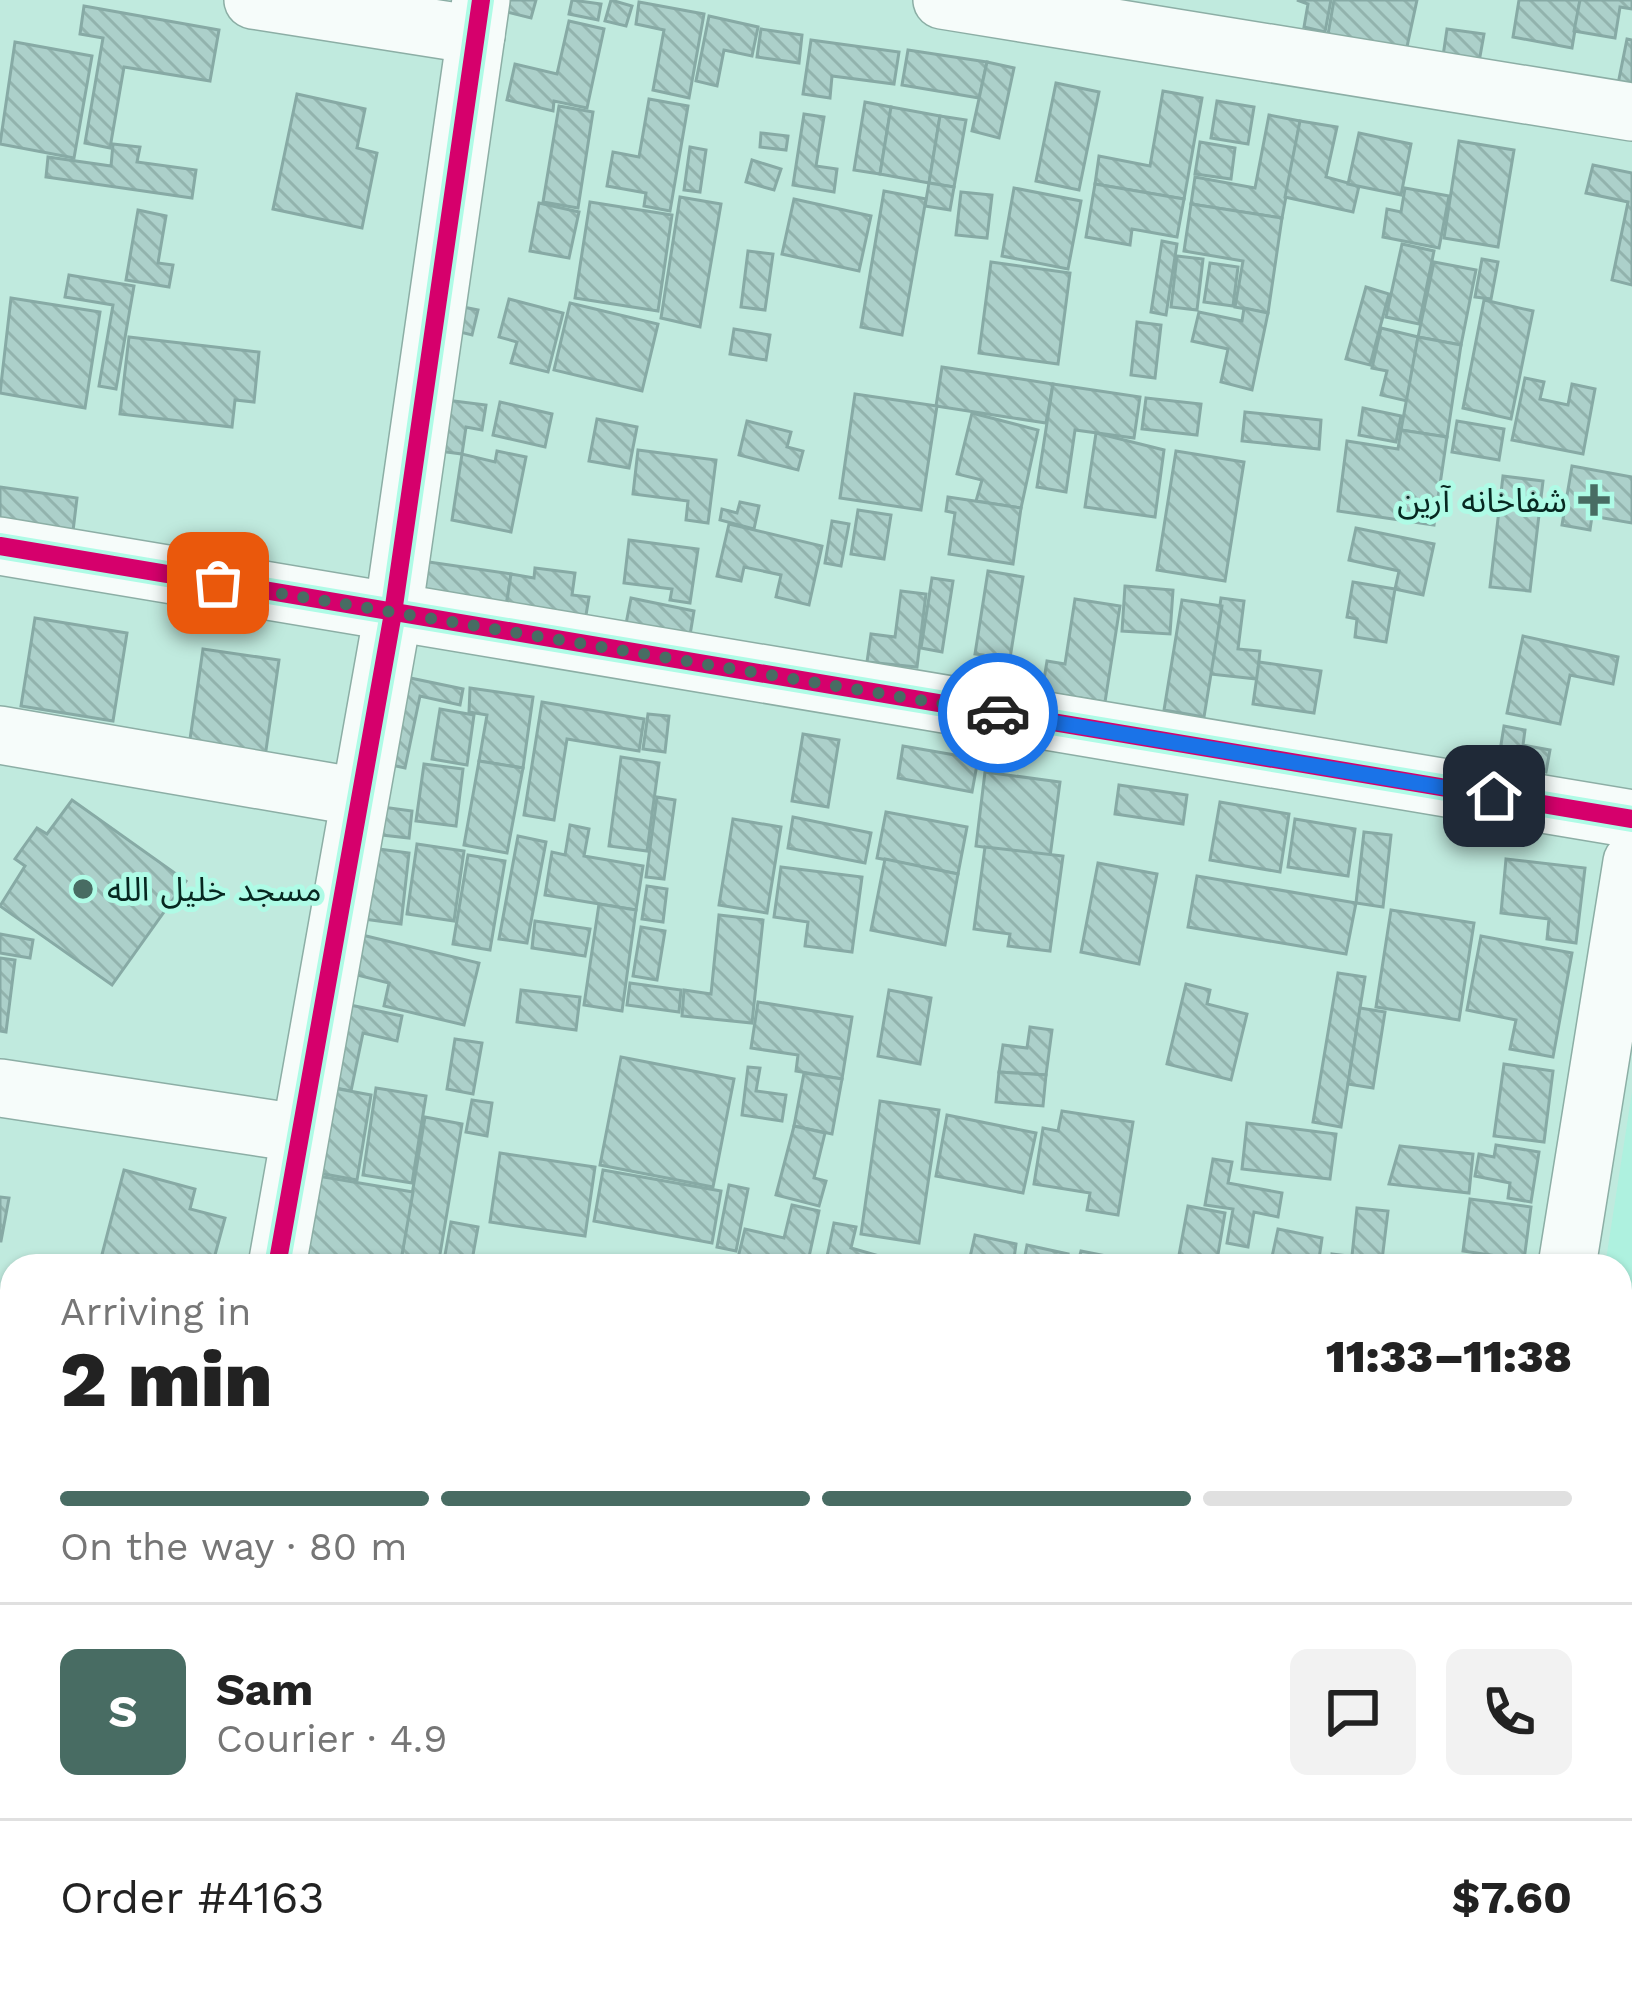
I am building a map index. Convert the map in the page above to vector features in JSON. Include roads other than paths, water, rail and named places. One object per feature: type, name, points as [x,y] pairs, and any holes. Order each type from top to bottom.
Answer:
[{"type":"street","points":[[253,0],[478,17],[393,613],[279,1254]]},
{"type":"street","points":[[942,0],[1632,112]]},
{"type":"street","points":[[0,547],[1632,819]]},
{"type":"street","points":[[0,735],[359,797]]},
{"type":"street","points":[[1569,1254],[1632,862]]},
{"type":"street","points":[[0,1088],[298,1133]]},
{"type":"place","name":"شفاخانه آرین","points":[[1594,500]]},
{"type":"place","name":"مسجد خلیل الله","points":[[83,889]]}]
